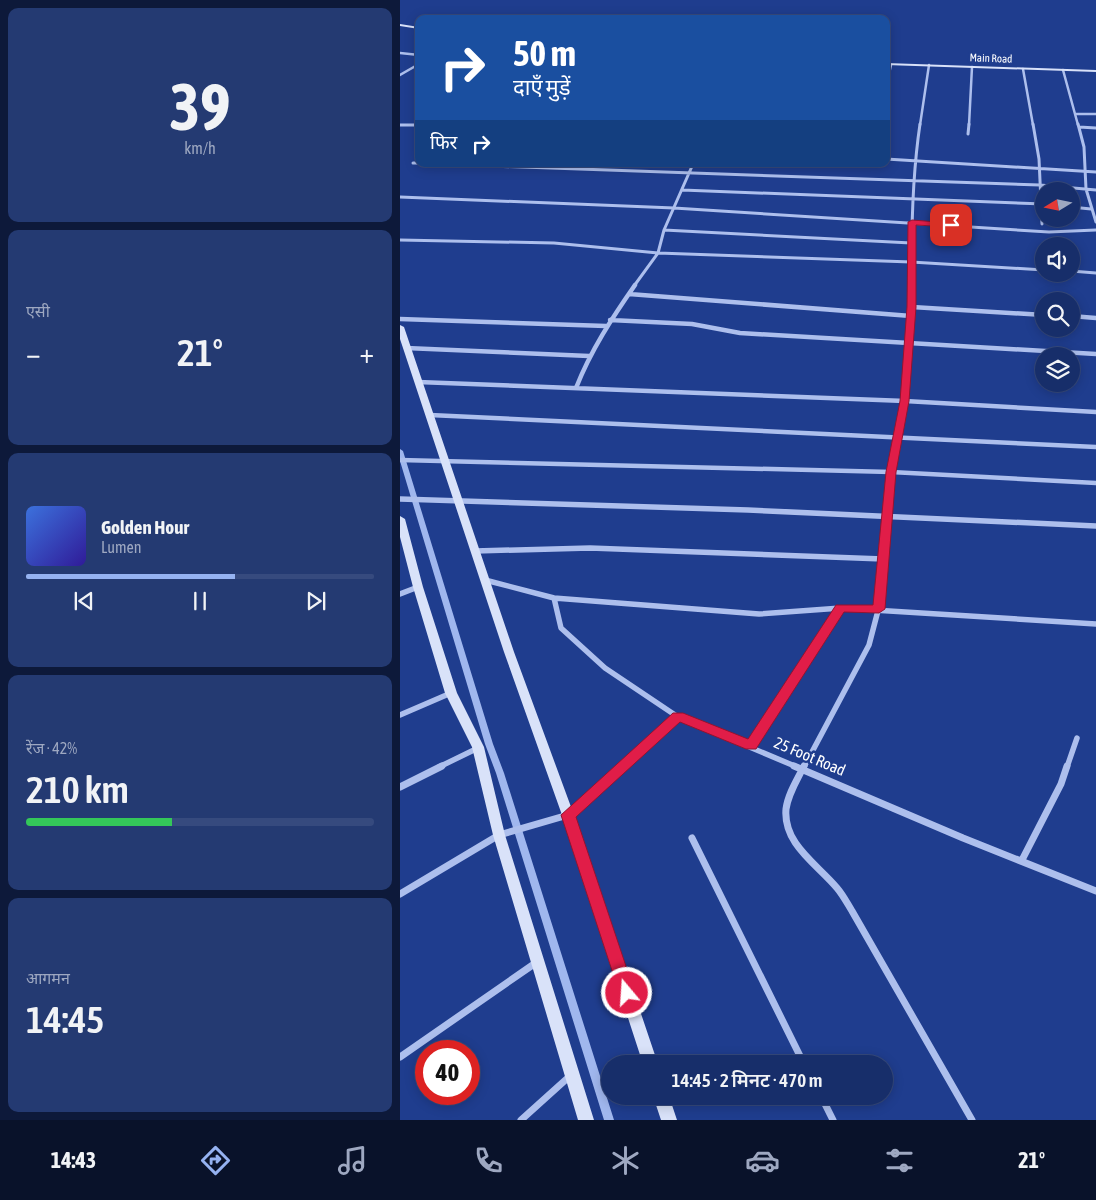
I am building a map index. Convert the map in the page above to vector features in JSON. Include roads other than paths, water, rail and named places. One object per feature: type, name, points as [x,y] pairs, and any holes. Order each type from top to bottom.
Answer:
[{"type":"street","points":[[400,25],[415,27]]},
{"type":"street","points":[[400,53],[415,55]]},
{"type":"street","name":"Main Road","points":[[890,65],[1096,71]]},
{"type":"street","points":[[929,65],[916,159],[910,262],[912,307],[905,401],[891,472],[879,609],[869,645],[790,793],[786,809],[787,829],[796,845],[838,889],[972,1120]]},
{"type":"street","points":[[400,75],[415,66]]},
{"type":"street","points":[[968,134],[972,67]]},
{"type":"street","points":[[1023,69],[1040,182]]},
{"type":"street","points":[[1063,70],[1084,147],[1086,189],[1096,222]]},
{"type":"street","points":[[1075,114],[1096,114]]},
{"type":"street","points":[[400,125],[415,125]]},
{"type":"street","points":[[1079,127],[1096,128]]},
{"type":"street","points":[[890,159],[916,159],[1096,172]]},
{"type":"street","points":[[543,167],[1035,185]]},
{"type":"street","points":[[576,388],[589,356],[606,326],[658,253],[664,230],[692,167]]},
{"type":"street","points":[[1080,188],[1096,190]]},
{"type":"street","points":[[682,190],[1035,204]]},
{"type":"street","points":[[400,197],[674,208],[1049,232],[1096,230]]},
{"type":"street","points":[[1080,207],[1091,208]]},
{"type":"street","points":[[664,230],[911,243]]},
{"type":"street","points":[[400,240],[554,244],[658,253],[910,262],[1035,269]]},
{"type":"street","points":[[1080,271],[1096,272]]},
{"type":"street","points":[[629,294],[911,316]]},
{"type":"street","points":[[912,307],[1035,314]]},
{"type":"street","points":[[1080,317],[1096,318]]},
{"type":"street","points":[[400,319],[606,326]]},
{"type":"street","points":[[610,320],[692,324],[740,333],[1096,354]]},
{"type":"street","points":[[400,327],[484,580],[568,815],[648,1055]]},
{"type":"street","points":[[406,348],[589,356]]},
{"type":"street","points":[[418,382],[905,401],[1096,412]]},
{"type":"street","points":[[430,415],[1096,447]]},
{"type":"street","points":[[400,460],[891,472],[1096,483]]},
{"type":"street","points":[[400,499],[594,502],[888,514],[1096,526]]},
{"type":"street","points":[[401,526],[451,693],[478,747],[498,835],[536,962],[573,1072],[586,1120]]},
{"type":"street","points":[[475,551],[590,548],[884,559]]},
{"type":"street","points":[[484,580],[554,598],[759,614],[841,608],[879,609],[968,618],[1096,624]]},
{"type":"street","points":[[400,594],[418,587]]},
{"type":"street","name":"25 Foot Road","points":[[554,598],[561,628],[605,668],[678,716],[963,838],[1096,891]]},
{"type":"street","points":[[751,746],[841,608]]},
{"type":"street","points":[[400,715],[451,693]]},
{"type":"street","points":[[400,894],[498,835],[568,815],[678,716]]},
{"type":"street","points":[[1022,860],[1061,784],[1077,738]]},
{"type":"street","points":[[400,787],[478,747]]},
{"type":"street","points":[[692,838],[800,1055]]},
{"type":"street","points":[[400,1056],[536,962]]},
{"type":"street","points":[[521,1120],[573,1072]]},
{"type":"street","points":[[665,1105],[669,1120]]},
{"type":"street","points":[[826,1105],[833,1120]]},
{"type":"waterway","points":[[400,451],[489,744],[500,773],[609,1120]]}]
